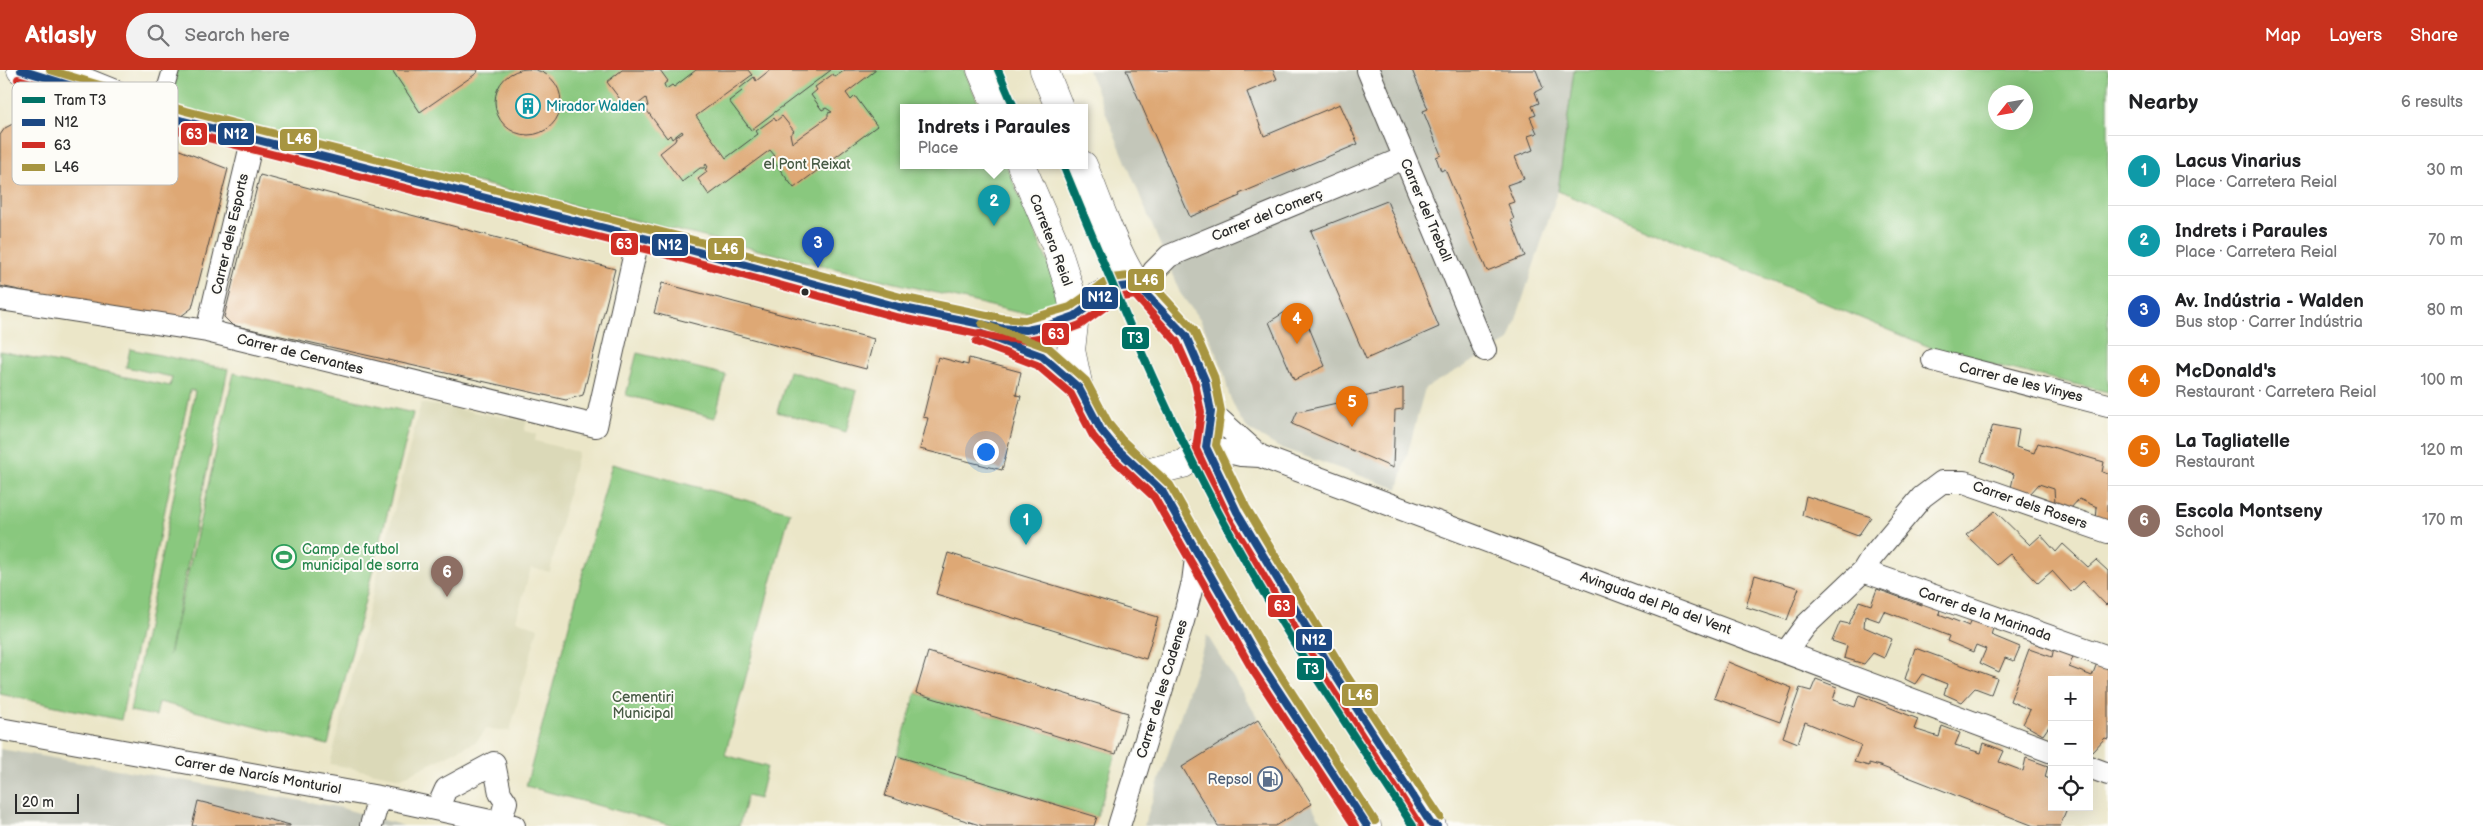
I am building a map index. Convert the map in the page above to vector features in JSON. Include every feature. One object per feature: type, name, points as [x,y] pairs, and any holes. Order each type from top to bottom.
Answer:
[{"type":"main road","points":[[0,80],[8,70]]},
{"type":"main road","points":[[21,70],[55,82]]},
{"type":"main road","points":[[981,70],[996,104]]},
{"type":"main road","points":[[1044,70],[1058,104]]},
{"type":"main road","points":[[178,119],[253,137],[638,239],[687,249],[899,307],[998,339],[1042,356],[1079,388]]},
{"type":"main road","name":"Carretera Reial","points":[[1023,169],[1056,246],[1070,290],[1076,316],[1071,350],[1079,388],[1100,430],[1115,447],[1145,473],[1162,491],[1262,664],[1366,826]]},
{"type":"main road","points":[[1085,169],[1120,254],[1140,287],[1186,336],[1205,380],[1211,412],[1206,447],[1227,492],[1337,678],[1433,825]]},
{"type":"main road","points":[[899,307],[1000,328],[1026,330],[1076,316],[1083,308],[1104,292],[1123,285],[1140,287]]},
{"type":"main road","points":[[1145,473],[1183,464],[1206,447]]},
{"type":"street","points":[[71,70],[101,82]]},
{"type":"street","points":[[167,82],[171,70]]},
{"type":"street","name":"Carrer del Treball","points":[[1368,70],[1485,350]]},
{"type":"street","name":"Carrer dels Esports","points":[[207,331],[253,137]]},
{"type":"street","name":"Carrer del Comerç","points":[[1140,287],[1169,256],[1404,158]]},
{"type":"street","name":"Carrer de Cervantes","points":[[0,299],[207,331],[596,426],[638,239]]},
{"type":"street","name":"Carrer de les Vinyes","points":[[1933,360],[2108,405]]},
{"type":"street","name":"Avinguda del Pla del Vent","points":[[1211,412],[1250,455]]},
{"type":"street","name":"Avinguda del Pla del Vent","points":[[1206,447],[1250,455],[2048,750]]},
{"type":"street","points":[[1227,492],[1230,469],[1250,455]]},
{"type":"street","name":"Carrer dels Rosers","points":[[1786,652],[1806,625],[1863,571],[1871,558],[1922,497],[1942,482],[1964,482],[2108,532]]},
{"type":"street","name":"Carrer de les Cadenes","points":[[1119,826],[1183,620],[1197,550]]},
{"type":"street","name":"Carrer de la Marinada","points":[[1863,571],[2108,657]]},
{"type":"street","name":"Carrer de Narcís Monturiol","points":[[0,729],[379,797],[507,824]]},
{"type":"street","points":[[437,809],[446,789],[497,757],[500,793],[506,802],[507,824]]},
{"type":"street","points":[[2093,768],[2108,774]]},
{"type":"street","points":[[371,826],[379,797]]},
{"type":"shaded area","points":[[1088,70],[1574,70],[1558,191],[1509,341],[1425,388],[1398,489],[1278,447],[1248,429],[1240,419],[1229,395],[1223,369],[1212,343],[1200,320],[1180,293]]},
{"type":"shaded area","points":[[421,403],[527,421],[524,431],[536,434],[535,441],[578,452],[550,572],[531,568],[516,620],[538,628],[510,731],[486,729],[477,741],[401,778],[330,764]]},
{"type":"shaded area","points":[[1207,635],[1324,826],[1144,826]]},
{"type":"shaded area","points":[[0,749],[338,807],[404,826],[0,826]]},
{"type":"green space","name":"el Pont Reixat","points":[[171,70],[964,70],[979,104],[900,104],[900,169],[1008,169],[1059,288],[1055,309],[1037,313],[1016,312],[178,110],[178,82],[167,82]]},
{"type":"green space","points":[[1574,70],[2108,70],[2108,392],[1944,353],[1558,191]]},
{"type":"green space","points":[[130,349],[228,369],[169,655],[234,373],[413,413],[328,745],[159,702],[156,716],[130,711],[195,391],[190,390],[121,720],[0,694],[0,351],[170,386],[172,377],[126,367]]},
{"type":"green space","points":[[637,353],[726,375],[715,418],[626,395]]},
{"type":"green space","points":[[789,371],[857,391],[846,432],[777,412]]},
{"type":"green space","name":"Cementiri Municipal","points":[[612,464],[790,512],[725,755],[767,767],[759,799],[747,796],[739,826],[674,826],[526,786]]},
{"type":"green space","points":[[916,693],[1116,754],[1097,817],[897,756]]},
{"type":"building","name":"Mirador Walden","points":[[528,69],[540,72],[551,79],[558,90],[561,102],[558,114],[551,125],[540,132],[528,135],[516,132],[505,125],[498,114],[495,102],[498,90],[505,79],[516,72]]},
{"type":"building","points":[[392,70],[478,70],[477,73],[420,112]]},
{"type":"building","points":[[622,70],[660,70],[668,81],[664,84],[666,89],[672,85],[674,87],[696,70],[748,70],[752,75],[696,116],[726,158],[758,134],[756,131],[774,118],[776,121],[782,116],[794,131],[790,134],[792,143],[828,117],[828,113],[832,112],[826,108],[822,110],[811,95],[817,90],[815,87],[833,74],[835,77],[845,70],[876,70],[846,93],[851,100],[855,96],[877,126],[794,188],[771,158],[775,156],[770,150],[709,195],[698,179],[707,172],[705,169],[708,167],[706,164],[704,168],[700,168],[682,182],[660,153],[675,141],[676,137],[683,133],[682,131],[672,139],[670,135],[667,138],[645,108],[648,106],[646,98],[629,111],[607,82]]},
{"type":"building","points":[[770,70],[831,70],[751,130],[729,101],[742,91],[740,88],[754,77],[756,81]]},
{"type":"building","points":[[1126,70],[1273,70],[1277,79],[1247,92],[1264,136],[1340,104],[1358,144],[1239,194],[1240,196],[1190,217]]},
{"type":"building","points":[[1412,70],[1536,70],[1543,88],[1535,92],[1539,103],[1532,106],[1536,115],[1530,117],[1537,133],[1528,136],[1533,150],[1515,157],[1524,179],[1507,185],[1514,202],[1508,204],[1514,219],[1511,220],[1525,256],[1487,271],[1445,169],[1441,171],[1436,157],[1441,155],[1423,111],[1428,109]]},
{"type":"building","points":[[12,124],[12,185],[178,185],[178,149],[228,169],[192,308],[173,322],[0,286],[0,135],[5,128]]},
{"type":"building","points":[[260,175],[615,269],[583,395],[566,400],[232,325],[224,317]]},
{"type":"building","points":[[1387,201],[1439,327],[1366,359],[1311,231]]},
{"type":"building","points":[[662,283],[874,339],[866,369],[654,313]]},
{"type":"building","points":[[1301,308],[1325,366],[1294,380],[1269,322],[1285,312]]},
{"type":"building","points":[[938,357],[968,365],[969,358],[1021,372],[1016,395],[1021,396],[1002,470],[920,449],[928,418],[923,417]]},
{"type":"building","points":[[1403,388],[1403,409],[1395,410],[1393,468],[1292,424],[1297,412]]},
{"type":"building","points":[[1993,425],[2019,430],[2016,447],[2034,453],[2038,443],[2104,462],[2102,472],[2108,474],[2108,526],[2096,521],[2097,507],[2079,499],[2070,509],[2055,503],[2054,489],[2039,484],[2030,494],[2011,488],[2014,474],[1981,461]]},
{"type":"building","points":[[1806,496],[1871,517],[1858,536],[1802,515]]},
{"type":"building","points":[[1995,511],[2030,545],[2041,535],[2056,552],[2063,544],[2088,567],[2096,560],[2108,571],[2108,603],[2106,605],[2083,581],[2071,592],[2052,571],[2038,583],[2010,554],[1997,565],[1966,535]]},
{"type":"building","points":[[948,553],[1158,617],[1146,659],[936,594]]},
{"type":"building","points":[[1755,575],[1799,588],[1787,620],[1746,607]]},
{"type":"building","points":[[1877,589],[1921,605],[1924,598],[1941,604],[1939,614],[1969,626],[1973,617],[1994,625],[1991,635],[2020,647],[2014,661],[2005,658],[1999,672],[1980,663],[1986,649],[1976,645],[1973,652],[1947,641],[1949,636],[1884,611],[1879,621],[1865,616],[1864,627],[1892,639],[1884,658],[1873,653],[1864,664],[1844,658],[1847,646],[1832,641],[1840,622],[1849,624],[1859,601],[1871,605]]},
{"type":"building","points":[[2054,647],[2074,654],[2069,667],[2092,676],[2048,676],[2048,728],[2043,735],[2023,724],[2030,710],[2010,701],[2029,649],[2052,657]]},
{"type":"building","points":[[1915,648],[1997,678],[1991,694],[1975,688],[1962,702],[1944,694],[1947,684],[1922,674],[1915,684],[1905,679]]},
{"type":"building","points":[[928,652],[1128,713],[1116,754],[916,693]]},
{"type":"building","points":[[1728,662],[1792,688],[1780,722],[1714,698]]},
{"type":"building","points":[[2097,663],[2108,667],[2108,739],[2105,738],[2093,751],[2092,676]]},
{"type":"building","points":[[1816,679],[1837,687],[1833,700],[1855,707],[1859,695],[1918,719],[1914,729],[1939,737],[1942,726],[1960,733],[1955,745],[1981,753],[1984,743],[2004,751],[1999,762],[2023,771],[2026,758],[2048,766],[2045,777],[2048,778],[2048,811],[2066,811],[2060,826],[2034,826],[1880,766],[1869,763],[1869,766],[1854,762],[1861,745],[1805,722],[1798,743],[1783,737],[1800,688],[1811,691]]},
{"type":"building","points":[[1258,720],[1312,804],[1275,826],[1218,826],[1182,767]]},
{"type":"building","points":[[897,756],[1097,817],[1094,826],[983,826],[885,796]]},
{"type":"building","points":[[198,801],[290,825],[290,826],[192,826]]},
{"type":"tram line","name":"T3","points":[[998,70],[1013,104]]},
{"type":"tram line","name":"T3","points":[[1065,169],[1118,299],[1157,387],[1221,517],[1289,635],[1413,826]]},
{"type":"transit line","name":"N12","points":[[21,70],[59,82]]},
{"type":"transit line","name":"L46","points":[[50,70],[90,82]]},
{"type":"transit line","name":"63","points":[[18,79],[27,82]]},
{"type":"transit line","name":"L46","points":[[178,109],[689,239],[901,297],[1001,318],[1025,320],[1070,307],[1111,278],[1138,275],[1150,282],[1194,330],[1214,376],[1221,411],[1216,445],[1246,507],[1345,673],[1440,817]]},
{"type":"transit line","name":"N12","points":[[178,119],[687,249],[899,307],[1000,328],[1026,330],[1047,326],[1075,316],[1113,288],[1137,285],[1186,336],[1205,380],[1211,412],[1206,447],[1237,512],[1337,678],[1431,824],[1437,826]]},
{"type":"transit line","name":"63","points":[[178,130],[684,259],[896,317],[998,338],[1026,340],[1050,336],[1080,325],[1117,298],[1135,295],[1177,342],[1195,383],[1201,412],[1196,449],[1228,517],[1328,683],[1420,826]]},
{"type":"transit line","name":"L46","points":[[982,324],[1049,348],[1086,381],[1109,424],[1122,440],[1170,485],[1270,659],[1375,821]]},
{"type":"transit line","name":"N12","points":[[979,333],[1042,356],[1079,388],[1101,430],[1115,447],[1162,491],[1261,664],[1367,826]]},
{"type":"transit line","name":"63","points":[[976,342],[1037,365],[1071,394],[1093,436],[1108,454],[1154,497],[1252,669],[1355,826]]},
{"type":"place","name":"Mirador Walden","points":[[528,106]]},
{"type":"place","name":"Indrets i Paraules","points":[[994,226]]},
{"type":"place","name":"Av. Indústria - Walden","points":[[818,268]]},
{"type":"place","name":"McDonald's","points":[[1297,344]]},
{"type":"place","name":"La Tagliatelle","points":[[1352,427]]},
{"type":"place","name":"Lacus Vinarius","points":[[1026,545]]},
{"type":"place","name":"Camp de futbol municipal de sorra","points":[[284,557]]},
{"type":"place","name":"Escola Montseny","points":[[447,597]]},
{"type":"place","name":"Repsol","points":[[1270,779]]}]
